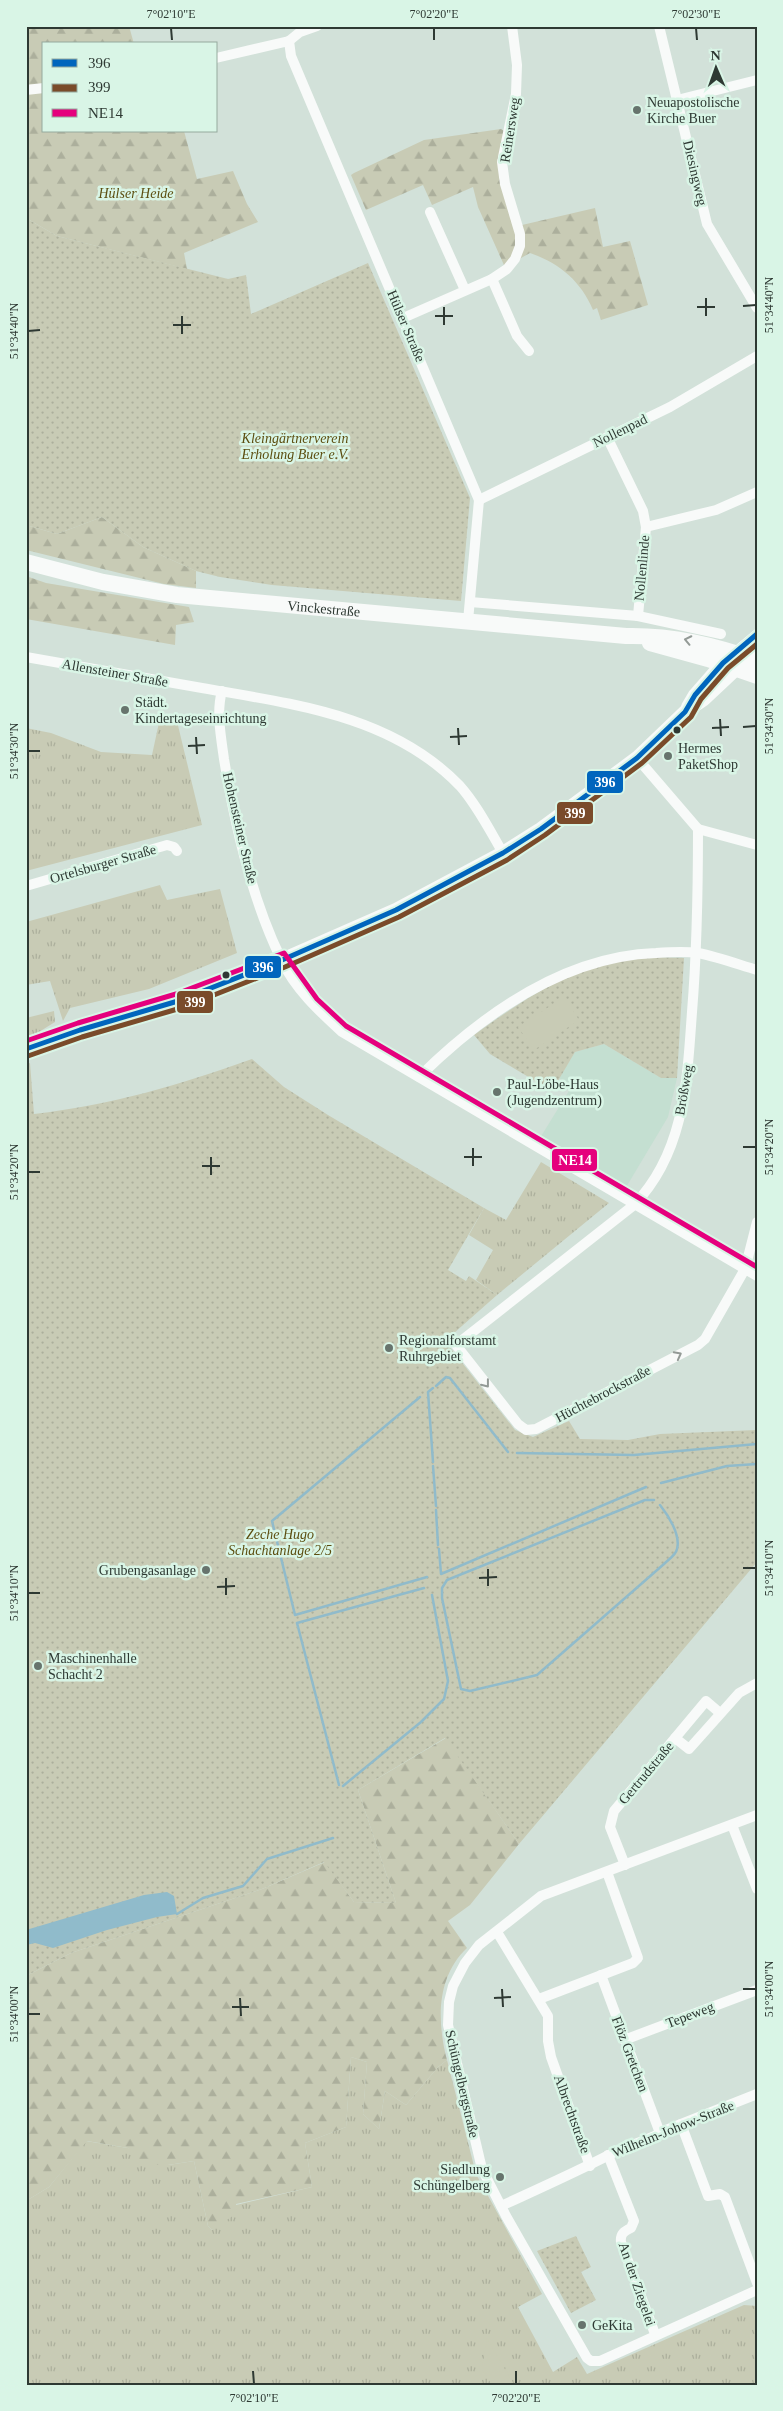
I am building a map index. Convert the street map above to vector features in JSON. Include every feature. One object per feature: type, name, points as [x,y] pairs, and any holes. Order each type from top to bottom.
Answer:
[{"type":"main road","name":"Vinckestraße","points":[[26,562],[103,582],[177,595],[626,636],[681,639],[743,659],[757,676]]},
{"type":"street","points":[[218,58],[289,40],[300,32],[317,26]]},
{"type":"street","name":"Reinersweg","points":[[403,318],[492,279],[507,269],[515,259],[520,246],[520,234],[505,184],[502,162],[516,94],[517,65],[512,26]]},
{"type":"street","name":"Diesingweg","points":[[660,26],[707,224],[757,308]]},
{"type":"street","name":"Hülser Straße","points":[[289,40],[288,48],[294,63],[479,500],[468,621]]},
{"type":"street","points":[[678,100],[757,80]]},
{"type":"street","points":[[26,90],[42,88]]},
{"type":"street","points":[[430,212],[465,290]]},
{"type":"street","points":[[492,279],[517,336],[529,351]]},
{"type":"street","name":"Nollenpad","points":[[479,500],[670,407],[757,356]]},
{"type":"street","name":"Nollenlinde","points":[[607,437],[643,511],[646,527],[638,616]]},
{"type":"street","points":[[646,527],[716,510],[757,492]]},
{"type":"street","points":[[470,602],[638,616],[721,634]]},
{"type":"street","points":[[26,1049],[80,1030],[178,1001],[282,960],[396,910],[503,853],[541,830],[637,758],[685,712],[704,699],[743,659],[757,634]]},
{"type":"street","name":"Allensteiner Straße","points":[[26,657],[325,711],[365,724],[397,739],[440,769],[460,787],[484,821],[503,853]]},
{"type":"street","name":"Hohensteiner Straße","points":[[222,691],[219,702],[222,741],[236,825],[252,885],[282,960],[312,1004],[342,1032],[757,1276]]},
{"type":"street","points":[[637,758],[698,830],[757,845]]},
{"type":"street","name":"Brößweg","points":[[456,1345],[634,1205],[644,1194],[665,1158],[683,1108],[689,1074],[697,953],[698,830]]},
{"type":"street","name":"Ortelsburger Straße","points":[[26,886],[167,845],[174,846],[177,851]]},
{"type":"street","points":[[418,1077],[495,1013],[538,987],[581,966],[631,954],[697,953],[757,970]]},
{"type":"street","points":[[745,1269],[757,1222]]},
{"type":"street","name":"Hüchtebrockstraße","points":[[456,1345],[518,1424],[526,1430],[532,1430],[698,1345],[711,1331],[745,1269]]},
{"type":"street","name":"Gertrudstraße","points":[[675,1738],[689,1749],[720,1712],[739,1693],[757,1683]]},
{"type":"street","name":"Gertrudstraße","points":[[625,1865],[610,1827],[612,1816],[706,1701],[720,1712]]},
{"type":"street","name":"Schüngelbergstraße","points":[[655,2334],[600,2361],[591,2361],[585,2355],[482,2169],[448,2025],[449,2002],[455,1979],[470,1955],[541,1896],[757,1815]]},
{"type":"street","points":[[732,1825],[757,1889]]},
{"type":"street","points":[[539,1999],[633,1964],[638,1958],[607,1872]]},
{"type":"street","name":"Albrechtstraße","points":[[497,1932],[548,2016],[548,2041],[551,2057],[590,2166],[501,2206]]},
{"type":"street","name":"Flöz Gretchen","points":[[601,1975],[660,2133]]},
{"type":"street","name":"Tepeweg","points":[[624,2040],[757,1990]]},
{"type":"street","name":"Wilhelm-Johow-Straße","points":[[590,2166],[608,2155],[757,2094]]},
{"type":"street","points":[[681,2124],[708,2196],[720,2194],[725,2197],[757,2283]]},
{"type":"street","name":"An der Ziegelei","points":[[608,2155],[634,2221],[631,2228],[624,2231],[620,2236],[620,2242],[655,2334]]},
{"type":"street","points":[[655,2334],[757,2290]]},
{"type":"shaded area","points":[[604,1044],[661,1078],[677,1078],[668,1117],[625,1189],[540,1138],[572,1086],[559,1078],[575,1052]]},
{"type":"green space","name":"Hülser Heide","points":[[26,26],[129,26],[133,42],[42,42],[42,132],[184,132],[197,179],[233,171],[247,204],[258,222],[184,253],[187,269],[57,236],[26,218]]},
{"type":"green space","points":[[501,129],[504,131],[499,159],[522,225],[595,208],[603,247],[630,241],[648,305],[601,320],[597,308],[593,310],[582,290],[568,274],[541,257],[530,253],[521,258],[508,274],[478,207],[473,187],[432,205],[423,185],[366,210],[351,175],[354,173],[424,140]]},
{"type":"green space","name":"Kleingärtnerverein Erholung Buer e.V.","points":[[26,218],[57,236],[228,279],[246,275],[251,314],[368,263],[470,498],[461,601],[272,585],[220,577],[196,571],[143,547],[102,517],[57,534],[26,525]]},
{"type":"green space","points":[[102,517],[143,547],[196,571],[196,588],[164,584],[26,550],[26,525],[57,534]]},
{"type":"green space","points":[[26,576],[46,583],[189,607],[194,622],[176,625],[175,645],[26,619]]},
{"type":"green space","points":[[175,713],[202,825],[26,871],[26,728],[51,733],[101,752],[152,755],[160,718]]},
{"type":"green space","points":[[160,885],[167,900],[220,889],[237,953],[149,989],[70,1008],[63,1021],[50,981],[26,985],[26,922]]},
{"type":"green space","points":[[649,957],[684,958],[677,1078],[661,1078],[604,1044],[575,1052],[552,1091],[490,1054],[474,1035],[536,994],[568,977],[603,964]]},
{"type":"green space","points":[[564,997],[579,1020],[534,1050],[518,1027]]},
{"type":"green space","points":[[54,1011],[55,1022],[26,1040],[26,1018]]},
{"type":"green space","name":"Zeche Hugo Schachtanlage 2/5","points":[[252,1059],[284,1087],[484,1208],[448,1270],[466,1281],[469,1276],[497,1295],[445,1341],[515,1430],[533,1437],[569,1421],[580,1439],[628,1440],[660,1434],[757,1430],[757,1562],[519,1844],[445,1738],[358,1790],[396,1903],[354,1902],[324,1862],[262,1889],[71,1953],[26,1976],[26,1064],[30,1063],[34,1114],[91,1105],[145,1093]]},
{"type":"green space","points":[[541,1162],[609,1203],[497,1295],[476,1280],[493,1250],[469,1235],[484,1208],[506,1220]]},
{"type":"green space","points":[[446,1738],[519,1844],[470,1905],[448,1921],[467,1948],[449,1972],[444,1986],[441,2016],[447,2060],[438,2067],[406,2105],[385,2091],[379,2129],[363,2114],[367,2062],[351,2057],[346,2127],[305,2143],[312,2187],[236,2204],[237,2213],[212,2230],[208,2226],[194,2161],[168,2165],[142,2164],[128,2148],[87,2141],[49,2187],[26,2201],[26,1976],[71,1953],[262,1889],[325,1862],[354,1902],[396,1903],[358,1790]]},
{"type":"green space","points":[[351,2057],[367,2062],[363,2114],[379,2129],[385,2091],[406,2105],[438,2067],[447,2060],[476,2174],[542,2294],[518,2307],[553,2372],[577,2357],[587,2374],[744,2305],[757,2306],[757,2385],[26,2385],[26,2201],[49,2187],[86,2141],[128,2148],[168,2165],[194,2161],[208,2226],[212,2230],[236,2205],[312,2187],[305,2143],[346,2127]]},
{"type":"green space","points":[[576,2236],[591,2267],[581,2272],[596,2300],[571,2313],[537,2251]]},
{"type":"green space","points":[[487,2338],[514,2385],[492,2385],[482,2369]]},
{"type":"water","points":[[167,1892],[174,1896],[177,1914],[157,1917],[107,1930],[53,1948],[35,1943],[26,1945],[26,1930],[144,1895]]},
{"type":"waterway","points":[[436,1386],[446,1377],[450,1378],[508,1452]]},
{"type":"waterway","points":[[433,1388],[428,1392],[433,1462]]},
{"type":"waterway","points":[[420,1397],[272,1521],[295,1615],[427,1577]]},
{"type":"waterway","points":[[517,1453],[634,1455],[757,1444]]},
{"type":"waterway","points":[[661,1483],[727,1466],[757,1464]]},
{"type":"waterway","points":[[433,1466],[436,1506]]},
{"type":"waterway","points":[[439,1549],[441,1574],[646,1487]]},
{"type":"waterway","points":[[654,1500],[645,1500],[447,1580],[442,1588],[442,1598],[461,1689],[470,1691],[537,1675],[672,1557],[677,1549],[677,1538],[670,1520],[660,1505]]},
{"type":"waterway","points":[[436,1510],[438,1545]]},
{"type":"waterway","points":[[339,1785],[297,1623],[424,1588]]},
{"type":"waterway","points":[[343,1786],[421,1722],[444,1699],[448,1681],[432,1595]]},
{"type":"waterway","points":[[177,1914],[203,1898],[243,1886],[267,1859],[333,1838]]},
{"type":"transit line","name":"396","points":[[26,1049],[80,1030],[178,1001],[282,960],[396,910],[503,853],[541,829],[637,758],[685,712],[695,695],[723,663],[757,634]]},
{"type":"transit line","name":"399","points":[[28,1056],[82,1037],[181,1008],[285,967],[399,917],[507,860],[545,835],[642,763],[691,717],[701,699],[728,668],[757,644]]},
{"type":"transit line","name":"NE14","points":[[26,1041],[78,1023],[176,994],[284,953],[317,999],[346,1026],[757,1267]]},
{"type":"place","name":"Neuapostolische Kirche Buer","points":[[637,110]]},
{"type":"place","name":"Städt. Kindertageseinrichtung","points":[[125,710]]},
{"type":"place","name":"Hermes PaketShop","points":[[668,756]]},
{"type":"place","name":"Paul-Löbe-Haus (Jugendzentrum)","points":[[497,1092]]},
{"type":"place","name":"Regionalforstamt Ruhrgebiet","points":[[389,1348]]},
{"type":"place","name":"Grubengasanlage","points":[[206,1570]]},
{"type":"place","name":"Maschinenhalle Schacht 2","points":[[38,1666]]},
{"type":"place","name":"Siedlung Schüngelberg","points":[[500,2177]]},
{"type":"place","name":"GeKita","points":[[582,2325]]}]
